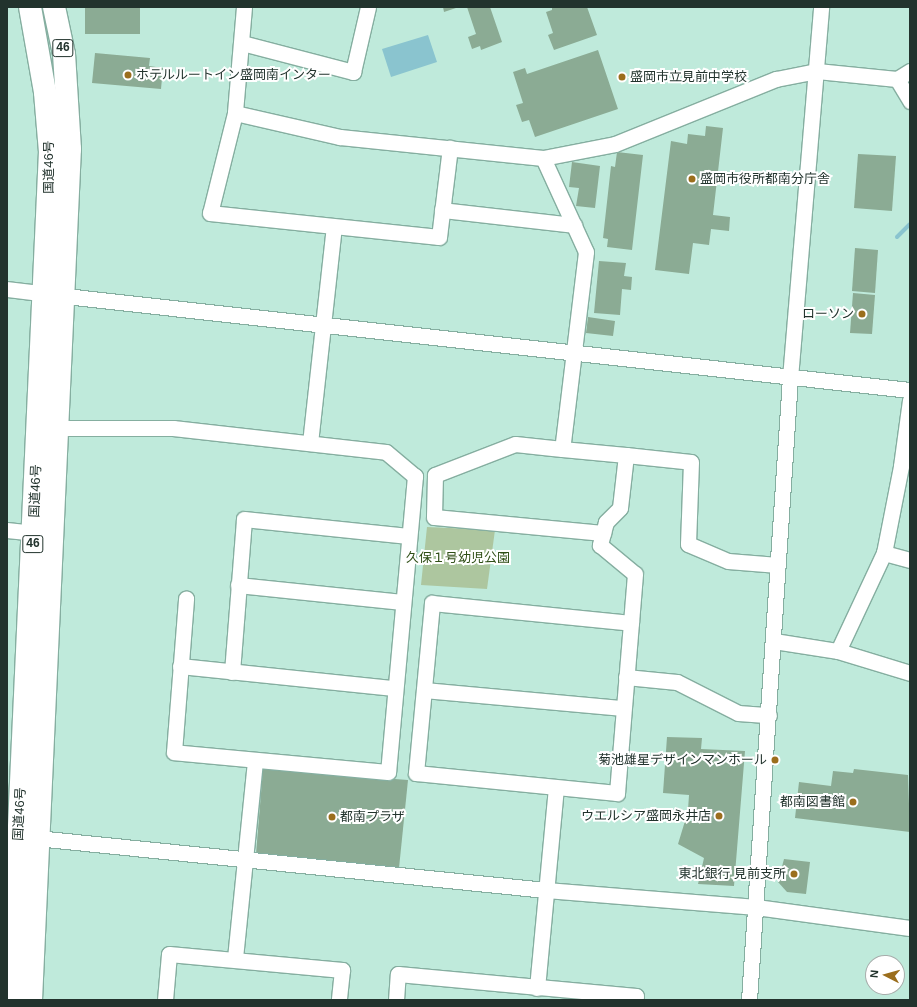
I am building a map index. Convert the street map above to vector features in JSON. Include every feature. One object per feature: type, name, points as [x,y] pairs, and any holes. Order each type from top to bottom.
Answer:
[{"type":"highway","name":"国道46号","points":[[30,7],[45,89],[50,152],[55,295]]},
{"type":"highway","name":"国道46号","points":[[11,1000],[68,90],[54,7]]},
{"type":"highway","name":"国道46号","points":[[31,1000],[22,836],[34,533],[48,428]]},
{"type":"street","points":[[244,7],[235,113],[210,213],[439,237],[450,148]]},
{"type":"street","points":[[242,43],[354,72],[368,7]]},
{"type":"street","points":[[749,1000],[774,640],[790,378],[817,71],[821,7]]},
{"type":"street","points":[[235,113],[340,137],[543,158],[615,144],[776,78],[817,71],[897,79],[910,71]]},
{"type":"street","points":[[897,79],[910,101]]},
{"type":"street","points":[[543,158],[586,252],[576,353],[562,449]]},
{"type":"street","points":[[442,210],[574,226]]},
{"type":"street","points":[[310,443],[325,325],[334,227]]},
{"type":"street","points":[[7,289],[790,378],[910,390]]},
{"type":"street","points":[[838,651],[884,553],[906,468],[910,400]]},
{"type":"street","points":[[48,428],[174,428],[386,452],[415,476],[394,688],[388,772],[255,761],[174,752],[186,598]]},
{"type":"street","points":[[603,533],[434,517],[435,476],[515,444],[691,462],[688,544],[728,561],[778,565]]},
{"type":"street","points":[[626,455],[620,508],[606,522],[600,545],[635,574],[631,623],[623,708],[617,793],[416,773],[432,603],[631,623]]},
{"type":"street","points":[[232,672],[244,519],[408,536]]},
{"type":"street","points":[[7,530],[34,533]]},
{"type":"street","points":[[884,553],[910,560]]},
{"type":"street","points":[[238,585],[402,602]]},
{"type":"street","points":[[774,640],[838,651],[910,674]]},
{"type":"street","points":[[180,666],[394,688]]},
{"type":"street","points":[[626,677],[677,682],[738,713],[769,715]]},
{"type":"street","points":[[424,690],[623,708]]},
{"type":"street","points":[[235,958],[255,761]]},
{"type":"street","points":[[538,988],[556,788]]},
{"type":"street","points":[[22,836],[546,890],[756,908],[910,928]]},
{"type":"street","points":[[165,1000],[169,954],[235,958],[342,970],[338,1000]]},
{"type":"street","points":[[396,1000],[398,974],[636,996],[635,1000]]},
{"type":"green space","name":"久保１号幼児公園","points":[[427,527],[495,530],[487,589],[421,585]]},
{"type":"water","points":[[428,35],[437,62],[391,77],[382,49]]},
{"type":"building","points":[[85,7],[140,7],[140,34],[85,34]]},
{"type":"building","points":[[443,7],[459,7],[444,12]]},
{"type":"building","points":[[467,7],[490,7],[502,42],[481,50],[480,46],[472,49],[468,37],[476,34]]},
{"type":"building","points":[[552,7],[587,7],[597,35],[554,50],[548,35],[553,33],[546,12],[552,10]]},
{"type":"building","points":[[598,50],[618,109],[535,137],[529,120],[522,122],[516,105],[523,103],[513,72],[525,68],[527,74]]},
{"type":"building","name":"ホテルルートイン盛岡南インター","points":[[95,53],[150,58],[149,66],[163,68],[161,89],[92,83]]},
{"type":"building","name":"盛岡市役所都南分庁舎","points":[[706,126],[723,128],[713,215],[730,217],[729,231],[711,229],[709,245],[693,243],[689,274],[655,270],[671,141],[687,144],[688,134],[705,136]]},
{"type":"building","points":[[617,152],[643,155],[632,250],[607,247],[608,239],[603,238],[611,166],[615,167]]},
{"type":"building","points":[[858,154],[896,156],[892,211],[854,208]]},
{"type":"building","points":[[572,162],[600,166],[595,208],[576,206],[579,188],[569,187]]},
{"type":"building","points":[[855,248],[878,250],[875,293],[852,291]]},
{"type":"building","points":[[599,261],[626,263],[624,276],[632,277],[631,290],[622,289],[620,315],[594,313]]},
{"type":"building","name":"ローソン","points":[[853,293],[875,295],[872,334],[850,333]]},
{"type":"building","points":[[588,317],[615,321],[613,336],[586,333]]},
{"type":"building","name":"ウエルシア盛岡永井店","points":[[667,737],[702,738],[701,749],[745,751],[734,886],[698,884],[704,858],[678,844],[685,821],[696,821],[697,811],[688,810],[689,795],[663,793]]},
{"type":"building","name":"都南プラザ","points":[[263,769],[408,780],[399,868],[256,854]]},
{"type":"building","name":"都南図書館","points":[[854,769],[908,775],[910,832],[795,818],[799,782],[831,786],[833,771],[853,773]]},
{"type":"building","name":"東北銀行 見前支所","points":[[784,859],[810,862],[806,894],[787,892],[778,882]]},
{"type":"waterway","points":[[897,237],[910,224]]},
{"type":"place","name":"ホテルルートイン盛岡南インター","points":[[128,75]]},
{"type":"place","name":"盛岡市立見前中学校","points":[[622,77]]},
{"type":"place","name":"盛岡市役所都南分庁舎","points":[[692,179]]},
{"type":"place","name":"ローソン","points":[[862,314]]},
{"type":"place","name":"菊池雄星デザインマンホール","points":[[775,760]]},
{"type":"place","name":"都南図書館","points":[[853,802]]},
{"type":"place","name":"ウエルシア盛岡永井店","points":[[719,816]]},
{"type":"place","name":"都南プラザ","points":[[332,817]]},
{"type":"place","name":"東北銀行 見前支所","points":[[794,874]]}]
